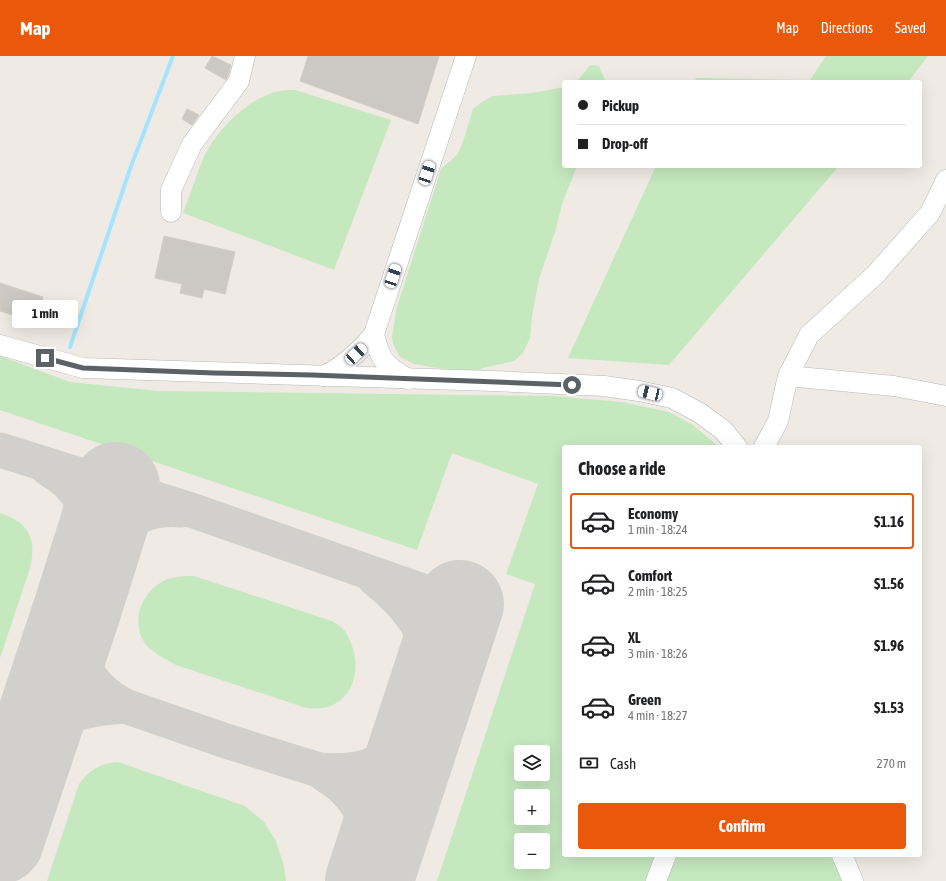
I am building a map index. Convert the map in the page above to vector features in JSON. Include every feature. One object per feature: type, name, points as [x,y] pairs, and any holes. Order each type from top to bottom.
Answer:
[{"type":"lane","points":[[171,212],[171,190],[192,144],[239,81],[245,56]]},
{"type":"lane","points":[[324,376],[337,370],[356,354],[374,334],[466,56]]},
{"type":"lane","points":[[765,445],[778,421],[788,376],[809,335],[875,275],[925,219],[930,213],[946,180]]},
{"type":"lane","points":[[374,334],[378,352],[384,363],[392,371],[408,379]]},
{"type":"lane","points":[[0,345],[83,368],[604,386],[672,398],[700,412],[723,430],[735,445]]},
{"type":"lane","points":[[788,376],[894,386],[946,396]]},
{"type":"lane","points":[[656,881],[665,857]]},
{"type":"lane","points":[[843,857],[853,881]]},
{"type":"green space","points":[[826,56],[928,56],[910,80],[810,80]]},
{"type":"green space","points":[[589,66],[599,66],[605,80],[578,80]]},
{"type":"green space","points":[[696,78],[810,80],[695,80]]},
{"type":"green space","points":[[562,87],[562,168],[576,168],[562,204],[556,229],[539,279],[532,316],[530,338],[523,353],[514,361],[483,368],[476,372],[461,372],[414,364],[400,357],[393,344],[392,337],[397,307],[441,169],[457,155],[463,142],[473,109],[493,96],[532,93]]},
{"type":"green space","points":[[295,90],[391,120],[334,270],[183,213],[203,159],[216,137],[234,117],[256,100],[267,95],[279,91]]},
{"type":"green space","points":[[655,168],[837,168],[669,365],[568,358]]},
{"type":"green space","points":[[0,356],[70,382],[159,391],[553,396],[622,402],[669,412],[693,425],[717,445],[562,445],[562,857],[654,857],[645,881],[437,881],[535,584],[506,574],[538,484],[452,453],[417,550],[0,410]]},
{"type":"green space","points":[[0,513],[10,517],[24,527],[31,540],[32,557],[30,568],[0,658]]},
{"type":"green space","points":[[183,576],[194,576],[332,621],[341,627],[351,644],[355,659],[355,673],[351,686],[344,697],[334,705],[320,708],[303,707],[176,665],[150,649],[144,642],[138,624],[141,606],[145,598],[158,584],[166,580]]},
{"type":"green space","points":[[118,762],[245,806],[264,822],[276,841],[284,866],[286,881],[47,881],[79,784],[91,771],[96,768],[106,764]]},
{"type":"green space","points":[[673,857],[837,857],[848,881],[665,881]]},
{"type":"building","points":[[212,56],[231,65],[226,80],[205,68]]},
{"type":"building","points":[[308,56],[439,56],[418,124],[300,81]]},
{"type":"building","points":[[187,109],[199,115],[192,125],[182,119]]},
{"type":"building","points":[[164,236],[235,252],[225,294],[204,289],[202,298],[180,293],[182,284],[155,278]]},
{"type":"building","points":[[0,283],[43,297],[35,322],[0,311]]},
{"type":"waterway","points":[[70,347],[130,169],[173,56]]},
{"type":"taxiway","points":[[0,450],[194,511],[460,604]]},
{"type":"taxiway","points":[[48,469],[62,478],[73,488],[81,500],[86,512],[90,540],[89,571]]},
{"type":"taxiway","points":[[89,571],[95,557],[113,534],[124,524],[151,512],[181,510]]},
{"type":"taxiway","points":[[375,579],[398,600],[416,622],[428,647],[433,661],[436,677]]},
{"type":"taxiway","points":[[77,610],[77,641],[84,667],[91,678],[111,698],[125,706],[226,741],[319,770]]},
{"type":"taxiway","points":[[25,764],[45,736],[66,718],[91,710],[125,706]]},
{"type":"taxiway","points":[[378,852],[364,817],[349,794],[319,770],[336,771],[362,768],[383,759],[417,734]]},
{"type":"runway","points":[[0,840],[77,610],[116,486]]},
{"type":"runway","points":[[369,881],[460,604]]},
{"type":"route","points":[[45,358],[83,368],[493,381],[572,385]]}]
